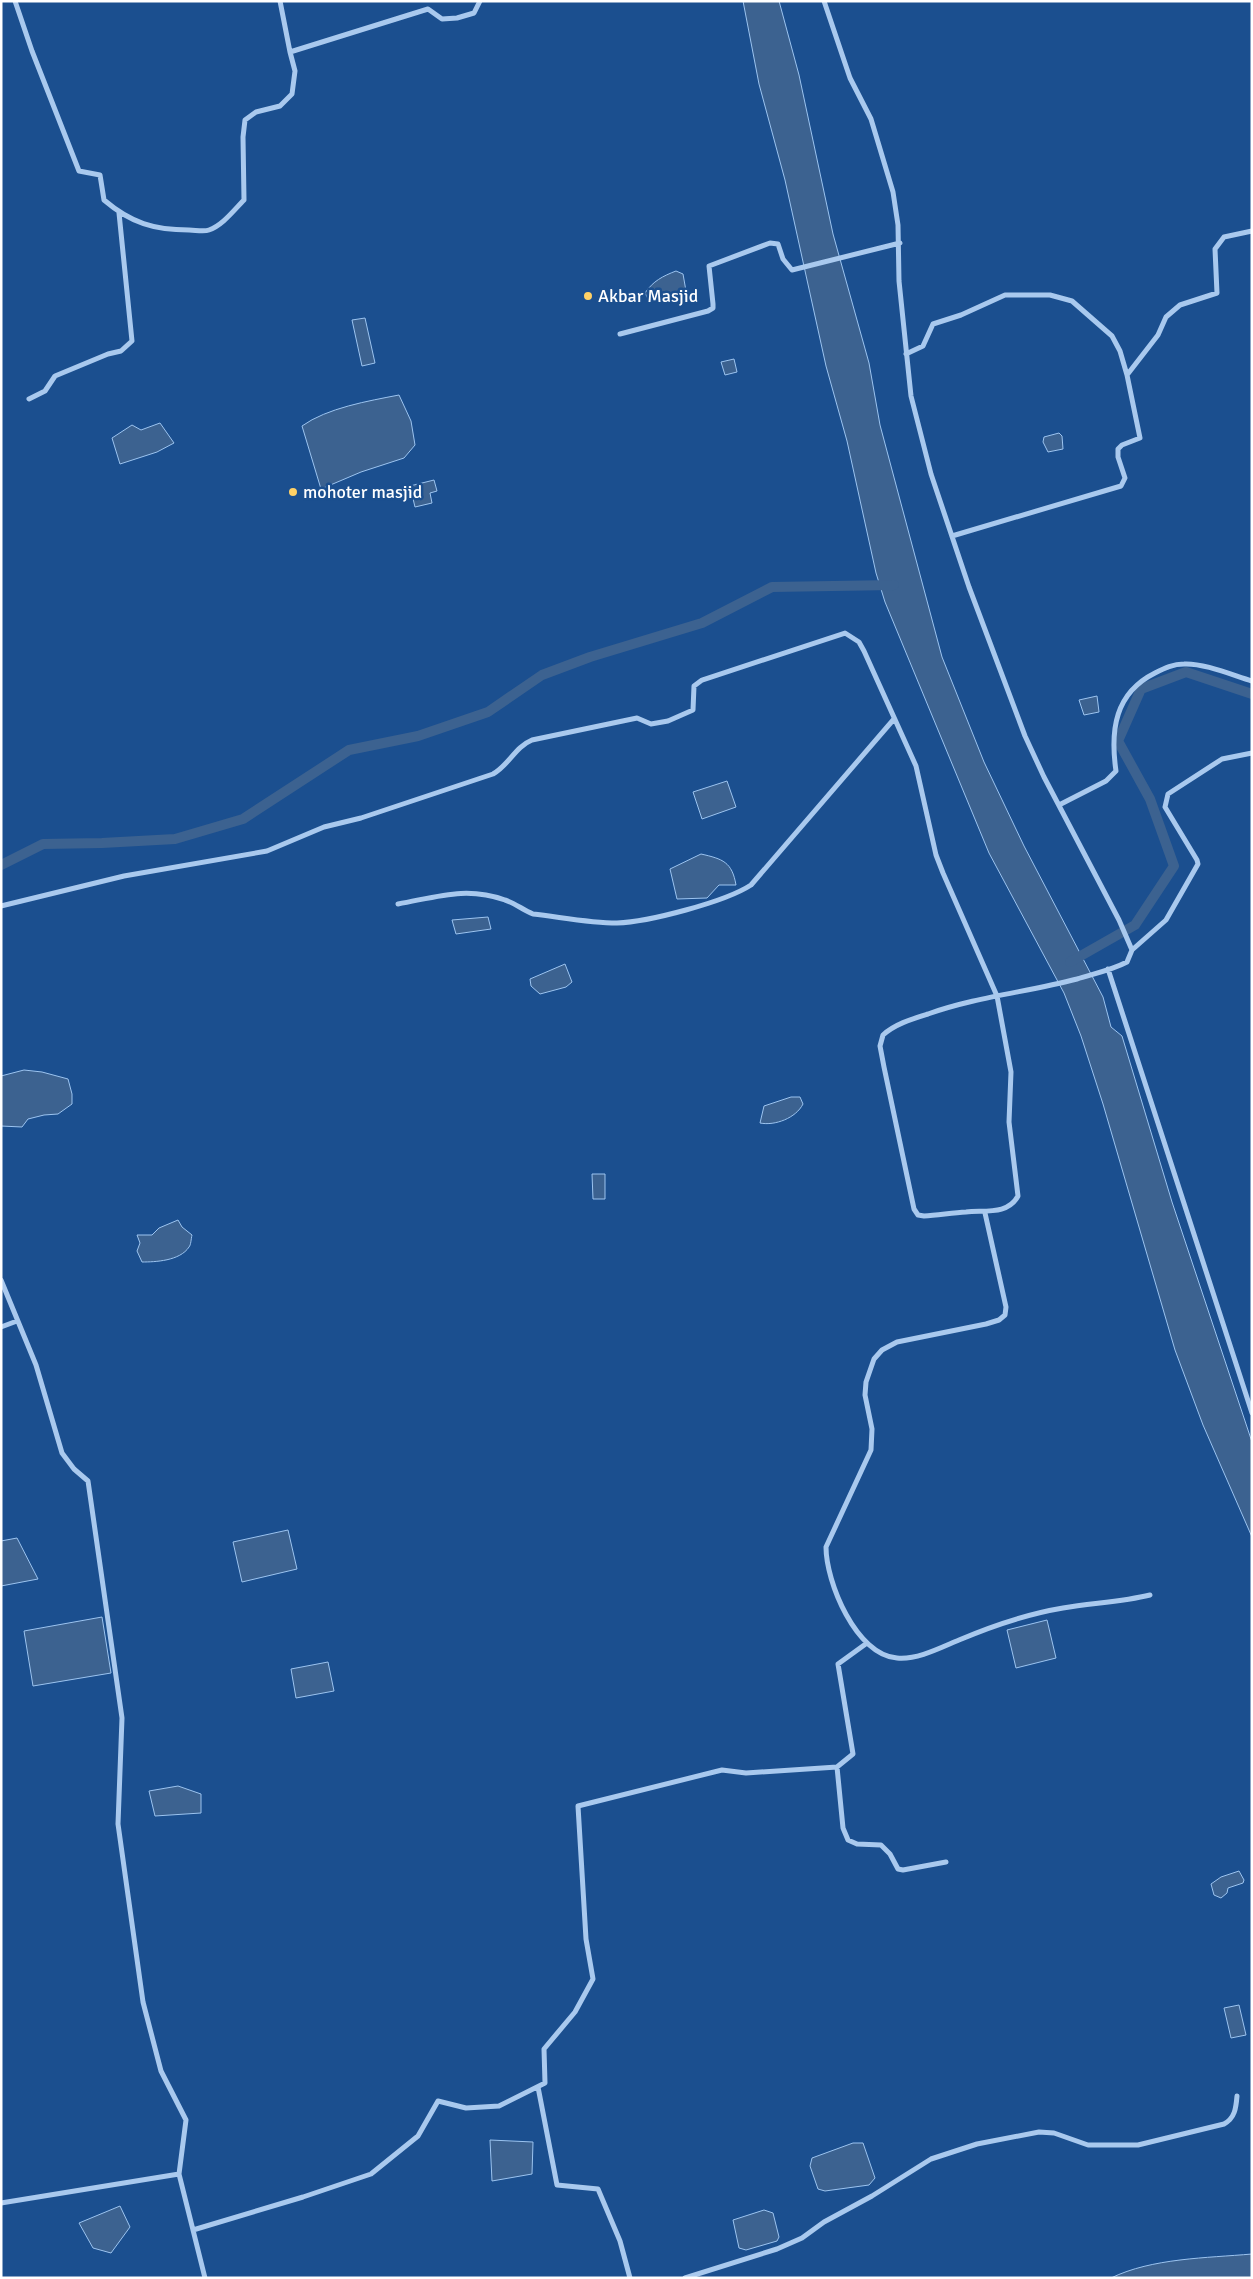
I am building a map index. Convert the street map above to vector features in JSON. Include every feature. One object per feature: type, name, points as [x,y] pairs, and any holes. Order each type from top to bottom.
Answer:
[{"type":"street","points":[[15,1],[32,51],[79,171],[100,176],[104,200],[119,213],[150,227],[172,230],[208,230],[226,218],[244,200],[243,137],[245,120],[256,112],[280,106],[292,94],[295,71],[280,1]]},
{"type":"street","points":[[290,52],[428,9],[442,19],[457,18],[474,12],[480,1]]},
{"type":"street","points":[[824,1],[850,78],[865,106],[875,132],[892,192],[900,243],[899,281],[915,419],[952,536],[1018,718],[1059,805],[1119,920],[1132,950]]},
{"type":"street","points":[[29,399],[45,391],[55,376],[108,354],[121,352],[132,342],[119,213]]},
{"type":"street","points":[[1126,374],[1158,335],[1166,317],[1180,305],[1217,294],[1215,248],[1224,238],[1252,231]]},
{"type":"street","points":[[620,334],[708,311],[712,308],[709,266],[775,243],[778,244],[787,266],[792,270],[900,243]]},
{"type":"street","points":[[906,354],[923,346],[933,324],[961,315],[991,299],[1005,294],[1050,295],[1072,300],[1112,336],[1120,351],[1126,374],[1140,438],[1122,445],[1118,449],[1118,457],[1125,478],[1121,486],[952,536]]},
{"type":"street","points":[[1,906],[124,876],[276,848],[324,827],[360,818],[493,774],[507,764],[519,748],[532,740],[637,718],[651,724],[680,716],[694,707],[693,690],[699,681],[845,633],[859,642],[916,766],[936,854],[997,996],[1011,1072],[1009,1122],[1018,1196],[1013,1204],[985,1213],[969,1212],[924,1216],[916,1212],[880,1046],[883,1035],[898,1025],[950,1006],[997,996],[1048,986],[1096,974],[1127,962],[1132,950],[1166,920],[1198,864],[1165,806],[1166,797],[1213,763],[1222,759],[1252,753]]},
{"type":"street","points":[[1059,805],[1106,781],[1116,771],[1112,746],[1122,702],[1132,688],[1146,677],[1169,666],[1186,664],[1252,681]]},
{"type":"street","points":[[398,904],[471,892],[507,900],[520,909],[533,914],[615,923],[629,922],[694,908],[741,892],[752,885],[894,719]]},
{"type":"street","points":[[1108,968],[1252,1413]]},
{"type":"street","points":[[985,1213],[1006,1307],[1005,1315],[999,1320],[986,1324],[897,1342],[882,1350],[874,1359],[869,1369],[865,1395],[872,1429],[871,1450],[826,1547],[826,1558],[840,1601],[858,1632],[867,1643],[884,1655],[897,1658],[915,1656],[1006,1622],[1062,1608],[1150,1595]]},
{"type":"street","points":[[1,1280],[36,1365],[62,1453],[74,1469],[88,1481],[122,1718],[118,1824],[143,2002],[161,2071],[186,2120],[179,2174],[205,2278]]},
{"type":"street","points":[[1,1327],[17,1321]]},
{"type":"street","points":[[193,2230],[303,2197],[371,2174],[418,2136],[438,2101],[466,2108],[499,2106],[545,2083],[544,2049],[575,2012],[593,1979],[586,1939],[578,1806],[722,1770],[746,1773],[837,1767],[853,1754],[838,1664],[867,1643]]},
{"type":"street","points":[[837,1767],[843,1828],[848,1840],[857,1844],[881,1845],[890,1854],[898,1869],[903,1870],[946,1862]]},
{"type":"street","points":[[538,2087],[557,2186],[598,2189],[620,2241],[630,2278]]},
{"type":"street","points":[[685,2278],[777,2249],[802,2238],[824,2222],[872,2196],[931,2159],[977,2144],[1039,2132],[1054,2133],[1088,2145],[1138,2144],[1224,2124],[1230,2121],[1235,2112],[1237,2096]]},
{"type":"street","points":[[1,2204],[179,2174]]},
{"type":"water","points":[[743,1],[779,1],[799,75],[833,234],[869,363],[880,425],[942,657],[984,762],[1024,846],[1103,997],[1111,1027],[1122,1036],[1172,1202],[1252,1442],[1252,1537],[1203,1425],[1175,1350],[1103,1104],[1081,1036],[1064,993],[989,853],[885,602],[876,573],[847,441],[826,366],[785,180],[759,84]]},
{"type":"water","points":[[676,271],[683,274],[686,291],[656,301],[649,301],[645,293],[651,285]]},
{"type":"water","points":[[365,318],[375,363],[362,366],[352,320]]},
{"type":"water","points":[[734,359],[737,372],[725,375],[721,362]]},
{"type":"water","points":[[399,395],[411,421],[415,445],[404,458],[361,472],[321,489],[302,426],[323,414]]},
{"type":"water","points":[[160,423],[174,443],[157,452],[120,464],[112,438],[132,425],[141,430]]},
{"type":"water","points":[[1059,433],[1062,436],[1063,449],[1048,452],[1043,442],[1044,437]]},
{"type":"water","points":[[434,480],[437,491],[430,493],[432,503],[415,507],[410,486]]},
{"type":"water","points":[[1097,696],[1099,712],[1084,715],[1079,700]]},
{"type":"water","points":[[727,781],[736,807],[702,819],[693,792]]},
{"type":"water","points":[[701,854],[721,860],[729,866],[736,885],[719,885],[707,898],[677,899],[670,869]]},
{"type":"water","points":[[488,917],[491,929],[456,934],[452,920]]},
{"type":"water","points":[[565,964],[572,982],[566,987],[540,994],[531,986],[530,979]]},
{"type":"water","points":[[24,1070],[42,1072],[68,1079],[72,1094],[72,1104],[58,1114],[28,1119],[22,1127],[1,1126],[1,1076]]},
{"type":"water","points":[[791,1097],[800,1097],[803,1104],[800,1109],[784,1120],[766,1124],[760,1123],[764,1106]]},
{"type":"water","points":[[592,1174],[605,1174],[605,1199],[593,1199]]},
{"type":"water","points":[[178,1220],[182,1227],[192,1235],[191,1243],[185,1252],[174,1258],[142,1262],[137,1251],[140,1243],[137,1235],[152,1235],[159,1228]]},
{"type":"water","points":[[288,1530],[297,1569],[242,1582],[233,1542]]},
{"type":"water","points":[[17,1538],[38,1579],[1,1586],[1,1541]]},
{"type":"water","points":[[102,1617],[111,1673],[33,1686],[24,1631]]},
{"type":"water","points":[[1047,1620],[1056,1658],[1016,1668],[1007,1630]]},
{"type":"water","points":[[328,1662],[334,1691],[296,1698],[291,1669]]},
{"type":"water","points":[[178,1786],[201,1794],[201,1813],[155,1816],[149,1791]]},
{"type":"water","points":[[1239,1871],[1244,1880],[1243,1883],[1228,1888],[1227,1893],[1221,1898],[1214,1895],[1211,1884],[1221,1877]]},
{"type":"water","points":[[1239,2005],[1246,2035],[1231,2038],[1224,2008]]},
{"type":"water","points":[[490,2140],[533,2142],[532,2174],[492,2181]]},
{"type":"water","points":[[853,2143],[863,2143],[875,2178],[869,2185],[825,2191],[818,2189],[810,2166],[812,2158]]},
{"type":"water","points":[[120,2206],[130,2227],[111,2253],[93,2248],[79,2223]]},
{"type":"water","points":[[764,2210],[773,2213],[779,2237],[777,2241],[746,2250],[739,2248],[733,2220]]},
{"type":"water","points":[[1252,2254],[1252,2278],[1111,2278],[1144,2266],[1198,2258]]},
{"type":"waterway","points":[[1,865],[43,844],[175,839],[243,819],[349,750],[418,736],[488,712],[542,675],[590,657],[702,623],[772,587],[894,585]]},
{"type":"waterway","points":[[1070,962],[1135,925],[1174,866],[1150,799],[1118,741],[1141,689],[1186,672],[1252,694]]},
{"type":"place","name":"Akbar Masjid","points":[[588,296]]},
{"type":"place","name":"mohoter masjid","points":[[293,492]]}]
